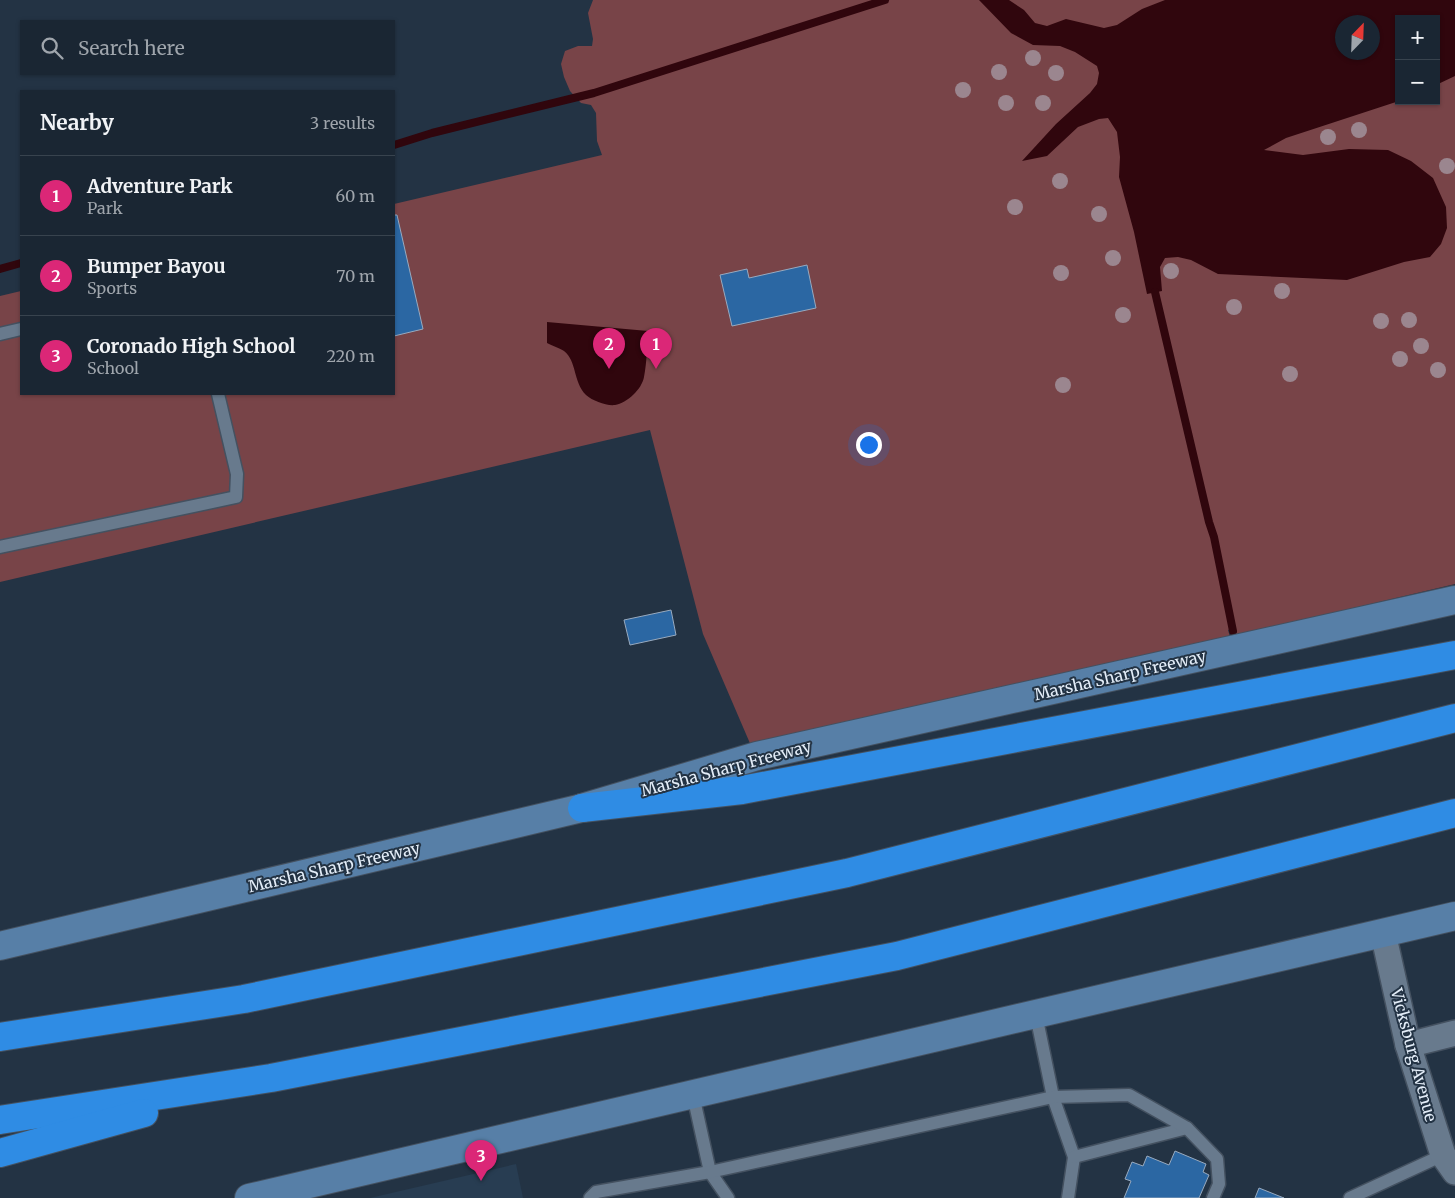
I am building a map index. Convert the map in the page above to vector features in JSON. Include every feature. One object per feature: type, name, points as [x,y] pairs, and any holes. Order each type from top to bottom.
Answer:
[{"type":"highway","points":[[582,808],[742,790],[1455,655]]},
{"type":"highway","points":[[0,1038],[244,999],[847,873],[1455,718]]},
{"type":"highway","points":[[0,1120],[271,1078],[897,956],[1455,813]]},
{"type":"highway","points":[[0,1152],[271,1078]]},
{"type":"main road","name":"Marsha Sharp Freeway","points":[[0,946],[582,808],[757,756],[1455,600]]},
{"type":"main road","points":[[249,1198],[1455,916]]},
{"type":"street","name":"Vicksburg Avenue","points":[[1384,934],[1408,1045],[1449,1164]]},
{"type":"street","points":[[1408,1045],[1455,1034]]},
{"type":"lane","points":[[0,334],[20,330]]},
{"type":"lane","points":[[0,547],[236,498],[237,474],[218,395]]},
{"type":"lane","points":[[1036,1015],[1053,1097],[1074,1157],[1068,1198]]},
{"type":"lane","points":[[694,1095],[710,1172],[728,1198]]},
{"type":"lane","points":[[590,1198],[596,1192],[710,1172],[1053,1097],[1128,1095],[1187,1128],[1218,1159],[1219,1184],[1213,1198]]},
{"type":"lane","points":[[1074,1157],[1187,1128]]},
{"type":"lane","points":[[1350,1198],[1449,1164]]},
{"type":"shaded area","points":[[593,0],[1455,0],[1455,584],[1235,636],[1233,628],[1228,630],[1230,637],[752,748],[703,634],[650,430],[0,582],[0,296],[20,291],[20,395],[395,395],[395,204],[602,155],[597,141],[596,113],[591,105],[581,103],[570,91],[561,64],[565,51],[578,46],[592,46],[593,39],[588,13]]},
{"type":"shaded area","points":[[979,0],[1009,0],[1024,10],[1035,23],[1047,26],[1066,19],[1104,28],[1117,25],[1142,9],[1165,0],[1455,0],[1455,76],[1440,83],[1440,15],[1395,15],[1395,102],[1286,138],[1264,150],[1303,155],[1349,149],[1388,150],[1411,161],[1433,178],[1446,207],[1447,228],[1441,244],[1430,257],[1404,262],[1347,280],[1218,274],[1191,260],[1178,257],[1165,258],[1160,267],[1162,291],[1147,294],[1134,232],[1119,177],[1120,157],[1117,132],[1108,118],[1099,119],[1078,127],[1047,156],[1022,161],[1056,124],[1090,93],[1097,84],[1099,73],[1097,66],[1075,52],[1060,46],[1033,45],[1011,33]]},
{"type":"shaded area","points":[[547,322],[648,331],[644,377],[637,391],[620,404],[615,405],[600,403],[586,395],[579,384],[568,355],[547,343]]},
{"type":"shaded area","points":[[516,1164],[523,1198],[370,1198]]},
{"type":"building","points":[[395,215],[397,215],[423,329],[395,336]]},
{"type":"building","points":[[807,265],[816,308],[732,326],[720,275],[747,269],[749,278]]},
{"type":"building","points":[[671,610],[676,635],[630,645],[624,620]]},
{"type":"building","points":[[1175,1151],[1206,1164],[1203,1172],[1209,1175],[1199,1198],[1124,1198],[1131,1181],[1125,1179],[1132,1162],[1143,1166],[1147,1156],[1169,1165]]},
{"type":"building","points":[[1259,1188],[1284,1198],[1255,1198]]},
{"type":"waterway","points":[[395,145],[432,133],[594,93],[885,0]]},
{"type":"waterway","points":[[0,269],[20,263]]},
{"type":"waterway","points":[[1155,292],[1214,537],[1233,631]]},
{"type":"place","name":"Bumper Bayou","points":[[609,369]]},
{"type":"place","name":"Adventure Park","points":[[656,369]]},
{"type":"place","name":"Coronado High School","points":[[481,1181]]}]
